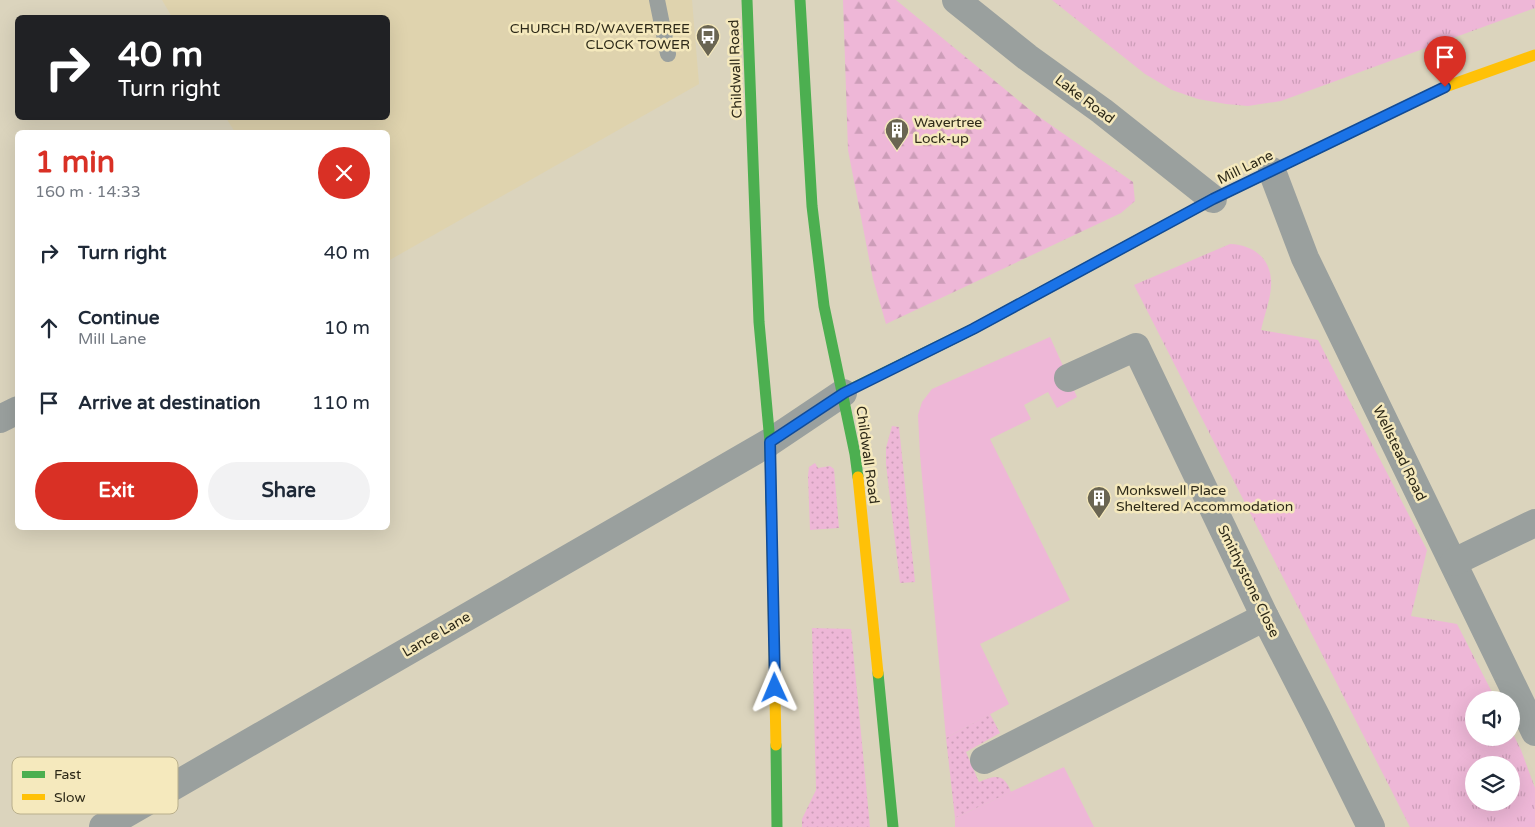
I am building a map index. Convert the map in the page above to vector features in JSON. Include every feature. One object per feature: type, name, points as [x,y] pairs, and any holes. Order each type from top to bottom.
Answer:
[{"type":"main road","name":"Childwall Road","points":[[747,0],[759,322],[770,442],[777,827]]},
{"type":"main road","name":"Childwall Road","points":[[800,0],[812,206],[824,306],[844,393],[856,463],[871,594],[893,827]]},
{"type":"main road","name":"Mill Lane","points":[[844,393],[973,329],[1213,199],[1445,87],[1535,55]]},
{"type":"street","name":"Lake Road","points":[[956,0],[1213,199]]},
{"type":"street","name":"Wellstead Road","points":[[1272,171],[1305,258],[1535,732]]},
{"type":"street","name":"Smithystone Close","points":[[1068,378],[1136,347],[1265,616],[1371,827]]},
{"type":"street","name":"Lance Lane","points":[[178,784],[770,442],[844,393]]},
{"type":"street","points":[[0,419],[15,412]]},
{"type":"street","points":[[1454,562],[1535,523]]},
{"type":"street","points":[[984,760],[1265,616]]},
{"type":"street","name":"Lance Lane","points":[[103,827],[126,814]]},
{"type":"lane","points":[[657,0],[668,54]]},
{"type":"shaded area","points":[[162,0],[692,0],[699,84],[390,260],[390,130],[234,130],[227,120],[390,120],[390,15],[171,15]]},
{"type":"green space","points":[[843,0],[896,0],[1035,114],[1133,182],[1135,201],[1121,213],[886,324],[873,279],[848,150]]},
{"type":"green space","points":[[1052,0],[1535,0],[1535,8],[1281,101],[1248,106],[1198,99],[1172,90],[1145,74]]},
{"type":"green space","points":[[1230,244],[1247,247],[1254,251],[1261,256],[1269,269],[1271,287],[1261,330],[1318,340],[1427,550],[1411,616],[1457,624],[1491,691],[1465,691],[1465,746],[1519,746],[1535,788],[1535,827],[1410,827],[1134,285]]},
{"type":"green space","points":[[1050,337],[1077,397],[1057,408],[1048,392],[1024,405],[1031,419],[990,439],[1070,600],[980,644],[1009,704],[946,738],[918,415],[922,402],[932,389]]},
{"type":"green space","points":[[892,426],[899,427],[915,582],[900,583],[886,464],[886,448]]},
{"type":"green space","points":[[815,463],[818,468],[830,466],[834,469],[839,528],[810,530],[808,476],[809,467]]},
{"type":"green space","points":[[812,628],[851,629],[870,827],[802,827],[802,819],[816,790]]},
{"type":"green space","points":[[990,714],[1000,733],[966,752],[979,782],[998,777],[1005,781],[1011,792],[955,818],[946,738]]},
{"type":"green space","points":[[1064,767],[1094,827],[955,827],[955,818]]},
{"type":"traffic: fast","points":[[747,0],[759,322],[770,442],[771,504]]},
{"type":"traffic: fast","points":[[800,0],[812,206],[824,306],[855,454],[858,477]]},
{"type":"traffic: fast","points":[[843,393],[973,329],[1213,199],[1379,119]]},
{"type":"traffic: fast","points":[[878,673],[893,827]]},
{"type":"traffic: fast","points":[[776,745],[777,827]]},
{"type":"traffic: slow","points":[[1379,119],[1445,87],[1535,55]]},
{"type":"traffic: slow","points":[[858,477],[878,673]]},
{"type":"traffic: slow","points":[[771,504],[776,745]]},
{"type":"place","name":"CHURCH RD/WAVERTREE CLOCK TOWER","points":[[708,57]]},
{"type":"place","name":"Wavertree Lock-up","points":[[897,151]]},
{"type":"place","name":"Monkswell Place Sheltered Accommodation","points":[[1099,519]]},
{"type":"route","points":[[775,688],[770,442],[844,393],[973,329],[1213,199],[1445,87]]}]
